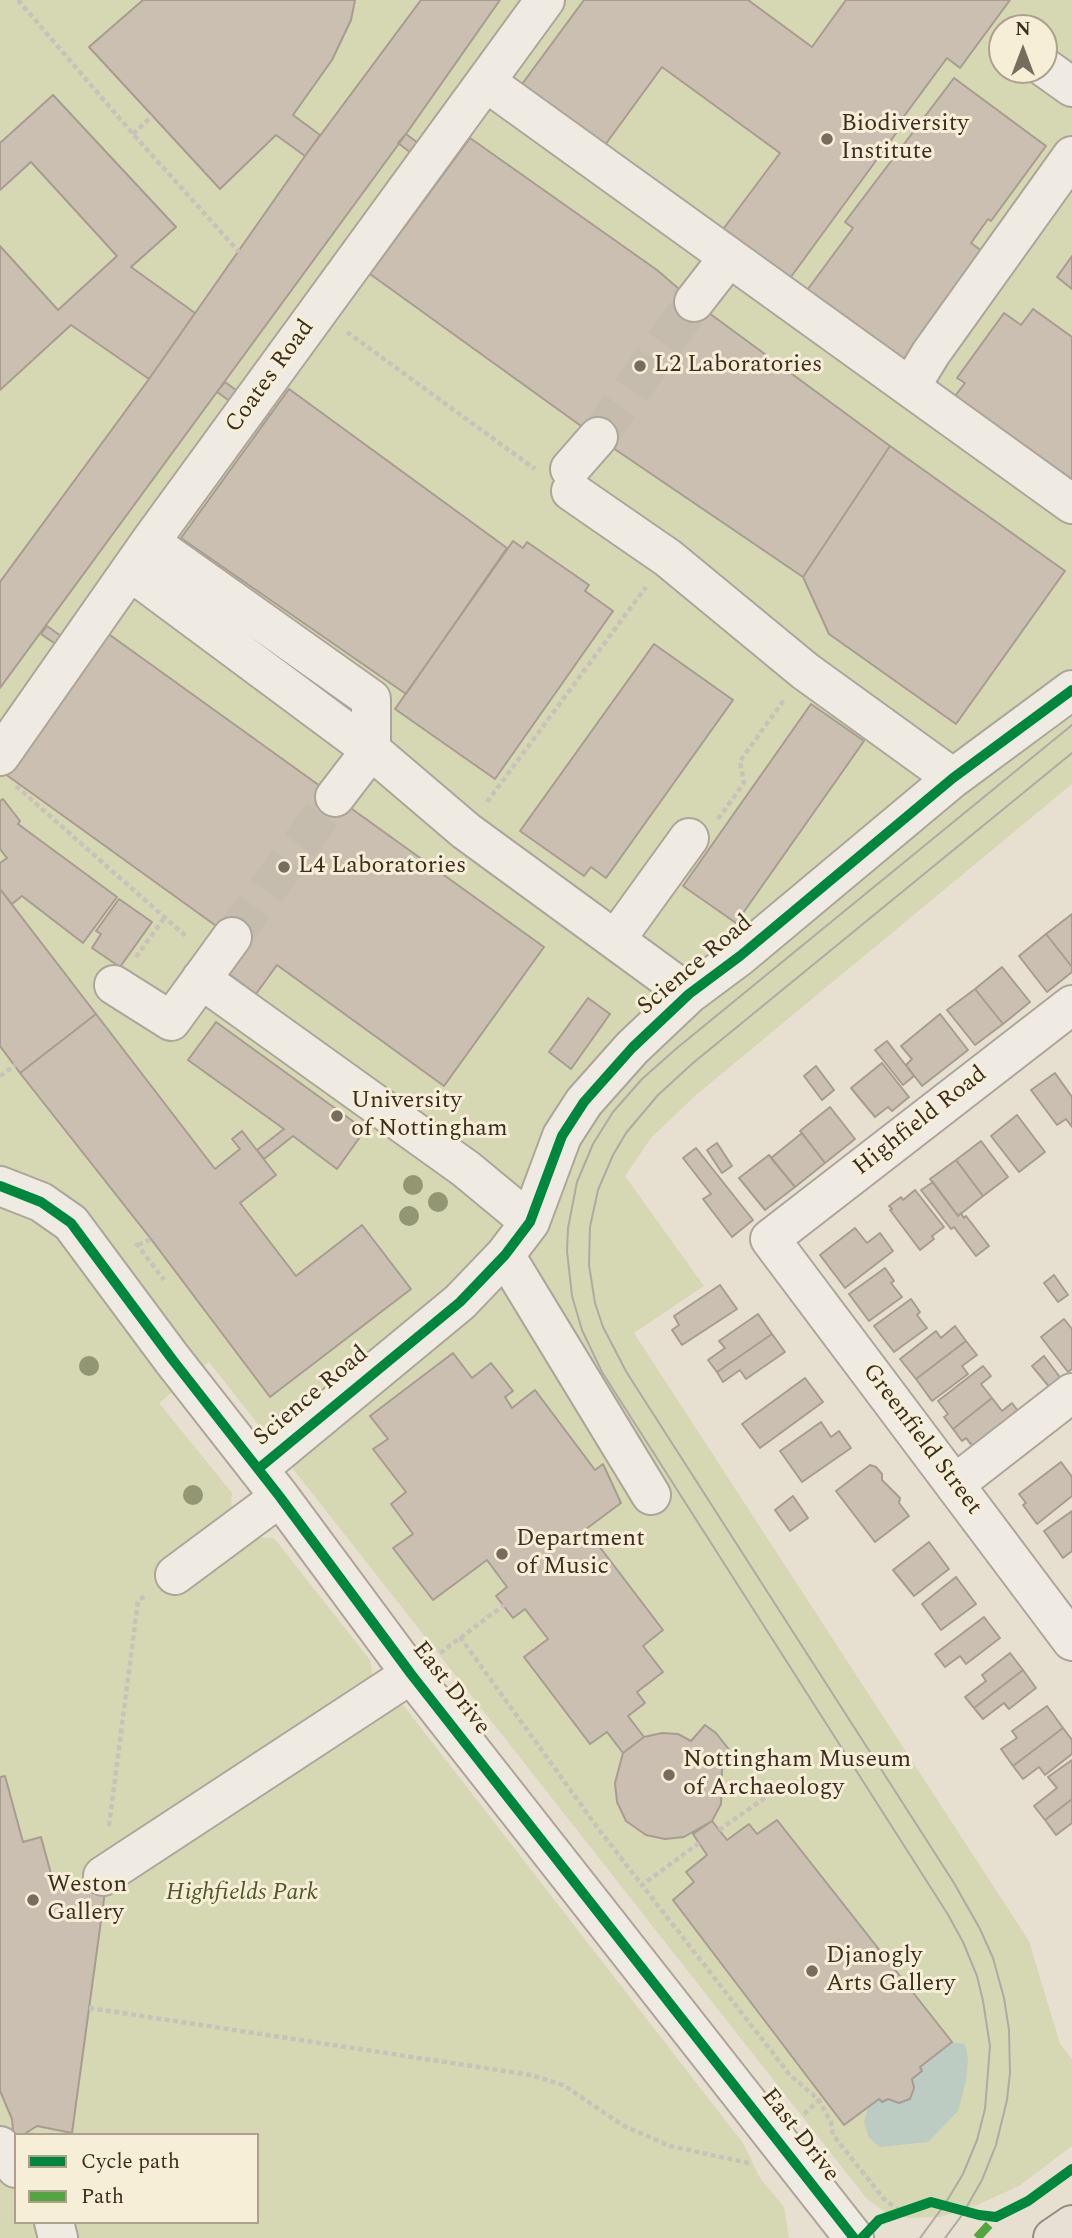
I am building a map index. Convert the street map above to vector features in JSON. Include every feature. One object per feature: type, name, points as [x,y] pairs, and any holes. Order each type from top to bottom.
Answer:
[{"type":"main road","points":[[1053,2238],[1072,2225]]},
{"type":"street","name":"Coates Road","points":[[5,769],[140,556],[545,0]]},
{"type":"street","points":[[486,82],[1072,504]]},
{"type":"street","points":[[911,386],[931,353],[1066,179]]},
{"type":"street","points":[[694,302],[729,257]]},
{"type":"street","points":[[598,437],[560,477],[668,558],[805,671],[953,778]]},
{"type":"street","points":[[140,556],[371,699],[371,750],[335,797]]},
{"type":"street","name":"Science Road","points":[[175,1575],[460,1302],[505,1255],[530,1222],[562,1136],[584,1102],[632,1048],[689,995],[740,956],[953,778],[1072,690]]},
{"type":"street","points":[[371,750],[466,831],[689,995]]},
{"type":"street","points":[[616,939],[689,838]]},
{"type":"street","points":[[114,985],[171,1021],[217,958],[530,1222]]},
{"type":"street","name":"Highfield Road","points":[[770,1239],[1072,1006]]},
{"type":"street","name":"East Drive","points":[[0,1186],[41,1202],[71,1223],[411,1674],[854,2238]]},
{"type":"street","name":"Greenfield Street","points":[[770,1239],[1072,1641]]},
{"type":"street","points":[[505,1255],[651,1495]]},
{"type":"street","points":[[955,1484],[1072,1393]]},
{"type":"street","points":[[103,1876],[411,1674]]},
{"type":"street","points":[[0,2146],[14,2165]]},
{"type":"path","points":[[18,0],[133,134],[239,251]]},
{"type":"path","points":[[133,134],[152,116]]},
{"type":"path","points":[[319,312],[560,477]]},
{"type":"path","points":[[466,831],[668,558]]},
{"type":"path","points":[[689,838],[713,827],[744,783],[740,761],[805,671]]},
{"type":"path","points":[[5,769],[178,932],[217,958]]},
{"type":"path","points":[[0,1076],[15,1065]]},
{"type":"path","points":[[151,1239],[138,1245],[166,1284]]},
{"type":"path","points":[[103,1876],[138,1601],[175,1575]]},
{"type":"path","points":[[411,1674],[504,1605]]},
{"type":"path","points":[[460,1637],[600,1831],[790,2075],[819,2100],[831,2122],[833,2135],[884,2199],[901,2212]]},
{"type":"path","points":[[719,1830],[785,1784]]},
{"type":"path","points":[[642,1885],[699,1843]]},
{"type":"path","points":[[89,2008],[531,2075],[564,2085],[624,2126],[670,2146],[752,2164],[775,2139],[819,2100]]},
{"type":"green space","name":"University of Nottingham","points":[[0,0],[1072,0],[1072,784],[696,1095],[651,1138],[625,1176],[704,1286],[634,1333],[1029,1941],[1060,2044],[1072,2059],[1072,2146],[1019,2186],[977,2205],[940,2217],[909,2218],[885,2212],[867,2199],[209,1362],[159,1403],[232,1493],[231,1508],[256,1537],[274,1538],[370,1660],[374,1682],[396,1704],[404,1706],[743,2143],[760,2178],[784,2207],[789,2238],[0,2238]]},
{"type":"shaded area","points":[[952,2042],[965,2044],[968,2058],[966,2081],[958,2111],[928,2142],[880,2147],[869,2138],[864,2122],[868,2108],[879,2099],[882,2102],[888,2099],[899,2103],[910,2099],[914,2088],[912,2079],[922,2071],[920,2067]]},
{"type":"building","points":[[143,0],[355,0],[351,20],[332,60],[293,115],[320,135],[305,156],[276,135],[220,189],[89,47]]},
{"type":"building","points":[[421,0],[500,0],[406,134],[0,688],[0,582],[149,379],[305,156]]},
{"type":"building","name":"Biodiversity Institute","points":[[584,0],[748,0],[812,47],[846,0],[1010,0],[1000,14],[988,14],[988,30],[960,68],[947,58],[902,119],[905,121],[785,285],[718,236],[780,153],[662,67],[597,156],[514,95]]},
{"type":"building","points":[[954,78],[1046,146],[991,221],[988,219],[971,243],[986,254],[901,369],[802,297],[853,228],[845,222]]},
{"type":"building","points":[[53,95],[176,227],[131,267],[195,313],[149,379],[71,325],[0,390],[0,246],[58,310],[117,256],[31,162],[0,190],[0,143]]},
{"type":"building","points":[[406,134],[449,166],[441,176],[398,143]]},
{"type":"building","name":"L2 Laboratories","points":[[470,138],[657,270],[694,302],[890,446],[803,577],[588,431],[370,274]]},
{"type":"building","points":[[1072,256],[1072,289],[1057,277]]},
{"type":"building","points":[[1033,309],[1072,337],[1072,486],[952,400],[965,383],[957,378],[1004,313],[1021,325]]},
{"type":"building","points":[[225,382],[270,415],[263,425],[217,392]]},
{"type":"building","points":[[289,389],[507,548],[406,694],[181,538]]},
{"type":"building","points":[[890,446],[1065,571],[956,724],[829,634],[803,577]]},
{"type":"building","points":[[513,541],[523,548],[527,542],[589,585],[585,591],[613,611],[495,779],[395,709]]},
{"type":"building","points":[[47,626],[86,654],[80,661],[41,634]]},
{"type":"building","name":"L4 Laboratories","points":[[103,630],[544,947],[444,1086],[277,965],[256,994],[225,971],[244,946],[1,771]]},
{"type":"building","points":[[654,644],[733,700],[606,878],[591,867],[584,876],[520,831]]},
{"type":"building","points":[[811,704],[864,741],[736,923],[683,886]]},
{"type":"building","points":[[3,799],[20,821],[18,824],[117,897],[83,943],[22,896],[12,904],[0,889],[0,863],[7,858],[0,849],[0,801]]},
{"type":"building","points":[[0,889],[96,1014],[20,1073],[0,1046]]},
{"type":"building","points":[[119,899],[152,922],[120,967],[92,948],[101,934],[96,931]]},
{"type":"building","points":[[1072,914],[1072,967],[1046,934]]},
{"type":"building","points":[[1046,934],[1072,967],[1072,972],[1047,992],[1019,956]]},
{"type":"building","points":[[1002,967],[1030,1002],[1003,1024],[975,989]]},
{"type":"building","points":[[975,989],[1003,1024],[975,1045],[947,1010]]},
{"type":"building","points":[[588,998],[610,1014],[571,1069],[549,1052]]},
{"type":"building","points":[[96,1014],[215,1169],[240,1149],[232,1139],[242,1131],[276,1175],[240,1203],[296,1276],[362,1225],[411,1289],[270,1397],[151,1239],[20,1073]]},
{"type":"building","points":[[940,1014],[968,1050],[922,1086],[906,1065],[912,1059],[901,1046]]},
{"type":"building","points":[[216,1022],[365,1130],[337,1169],[293,1136],[264,1159],[257,1150],[284,1129],[188,1060]]},
{"type":"building","points":[[887,1041],[914,1076],[903,1085],[875,1050]]},
{"type":"building","points":[[882,1063],[909,1097],[892,1111],[888,1107],[875,1117],[851,1088]]},
{"type":"building","points":[[816,1066],[834,1090],[822,1100],[804,1076]]},
{"type":"building","points":[[1055,1073],[1072,1097],[1072,1127],[1066,1119],[1057,1125],[1031,1090]]},
{"type":"building","points":[[830,1107],[855,1139],[825,1163],[800,1131]]},
{"type":"building","points":[[1017,1115],[1045,1152],[1019,1172],[991,1136]]},
{"type":"building","points":[[802,1133],[825,1163],[795,1187],[771,1158]]},
{"type":"building","points":[[981,1141],[1008,1177],[983,1196],[956,1160]]},
{"type":"building","points":[[717,1143],[732,1166],[722,1173],[707,1150]]},
{"type":"building","points":[[696,1148],[753,1220],[732,1237],[703,1199],[711,1194],[683,1158]]},
{"type":"building","points":[[769,1155],[795,1187],[765,1210],[739,1178]]},
{"type":"building","points":[[956,1160],[983,1196],[958,1216],[930,1179]]},
{"type":"building","points":[[933,1182],[958,1216],[961,1213],[964,1218],[966,1216],[989,1246],[976,1256],[921,1190]]},
{"type":"building","points":[[915,1190],[944,1227],[920,1250],[889,1206],[901,1197],[903,1200]]},
{"type":"building","points":[[855,1228],[867,1243],[880,1233],[893,1251],[845,1288],[820,1255]]},
{"type":"building","points":[[885,1268],[894,1281],[891,1283],[902,1297],[869,1321],[849,1294]]},
{"type":"building","points":[[1054,1275],[1068,1295],[1058,1302],[1044,1283]]},
{"type":"building","points":[[720,1285],[737,1309],[682,1345],[672,1330],[679,1325],[674,1316]]},
{"type":"building","points":[[911,1299],[920,1312],[917,1315],[927,1328],[894,1352],[874,1326]]},
{"type":"building","points":[[758,1314],[772,1334],[717,1372],[708,1360],[725,1348],[719,1341]]},
{"type":"building","points":[[1064,1319],[1072,1329],[1072,1369],[1068,1372],[1041,1337]]},
{"type":"building","points":[[955,1326],[966,1341],[916,1379],[900,1359],[936,1331],[941,1338]]},
{"type":"building","points":[[772,1334],[785,1352],[746,1379],[740,1370],[723,1382],[717,1372]]},
{"type":"building","points":[[966,1341],[977,1355],[962,1366],[968,1374],[932,1401],[916,1379]]},
{"type":"building","name":"Department of Music","points":[[453,1353],[472,1378],[491,1363],[513,1391],[505,1397],[512,1408],[535,1390],[595,1470],[603,1464],[621,1503],[586,1529],[663,1630],[643,1646],[663,1672],[637,1692],[645,1703],[628,1716],[644,1737],[623,1753],[607,1732],[590,1744],[524,1657],[548,1639],[525,1609],[513,1618],[496,1596],[507,1587],[487,1560],[433,1600],[393,1548],[413,1534],[391,1504],[406,1492],[373,1449],[388,1439],[370,1416]]},
{"type":"building","points":[[1044,1356],[1062,1380],[1051,1389],[1032,1366]]},
{"type":"building","points":[[983,1366],[991,1376],[981,1384],[992,1398],[953,1429],[944,1417],[948,1414],[938,1401]]},
{"type":"building","points":[[805,1378],[823,1402],[760,1448],[742,1424]]},
{"type":"building","points":[[992,1398],[1002,1411],[1012,1403],[1021,1415],[975,1449],[966,1438],[962,1441],[953,1429]]},
{"type":"building","points":[[821,1422],[831,1437],[839,1431],[851,1448],[802,1482],[780,1451]]},
{"type":"building","points":[[1061,1462],[1072,1477],[1072,1496],[1037,1524],[1023,1505],[1026,1503],[1019,1494]]},
{"type":"building","points":[[870,1465],[882,1474],[882,1480],[900,1498],[899,1503],[909,1516],[875,1542],[836,1491]]},
{"type":"building","points":[[793,1496],[808,1518],[790,1531],[775,1510]]},
{"type":"building","points":[[1072,1511],[1072,1551],[1063,1558],[1044,1531]]},
{"type":"building","points":[[929,1542],[949,1569],[914,1596],[893,1570]]},
{"type":"building","points":[[956,1577],[976,1604],[941,1630],[922,1604]]},
{"type":"building","points":[[984,1617],[1000,1638],[966,1664],[960,1656],[945,1667],[935,1654]]},
{"type":"building","points":[[1010,1653],[1023,1670],[974,1708],[965,1697],[986,1681],[982,1675]]},
{"type":"building","points":[[1023,1670],[1036,1688],[1009,1709],[1004,1703],[983,1719],[974,1708]]},
{"type":"building","points":[[1047,1706],[1063,1728],[1013,1766],[1001,1749],[1017,1738],[1012,1731]]},
{"type":"building","name":"Nottingham Museum of Archaeology","points":[[705,1725],[716,1733],[738,1761],[722,1767],[721,1804],[712,1821],[684,1837],[665,1839],[646,1835],[626,1821],[617,1802],[615,1783],[623,1753],[644,1737],[662,1733],[678,1734],[691,1741]]},
{"type":"building","points":[[1063,1728],[1072,1740],[1072,1754],[1045,1775],[1039,1767],[1023,1779],[1013,1766]]},
{"type":"building","points":[[1072,1760],[1072,1799],[1045,1820],[1034,1806],[1057,1788],[1048,1777]]},
{"type":"building","points":[[5,1776],[23,1842],[41,1837],[54,1885],[79,1887],[80,1880],[106,1884],[72,2133],[37,2126],[26,2133],[14,2133],[14,2141],[12,2119],[0,2091],[0,1777]]},
{"type":"building","points":[[1072,1799],[1072,1823],[1056,1835],[1045,1820]]},
{"type":"building","name":"Djanogly Arts Gallery","points":[[777,1820],[952,2042],[920,2067],[922,2071],[912,2079],[914,2088],[910,2099],[899,2103],[888,2099],[882,2102],[879,2099],[844,2125],[673,1900],[694,1882],[686,1872],[707,1855],[693,1834],[712,1821],[727,1840],[749,1824],[757,1834]]},
{"type":"tunnel","points":[[598,437],[694,302]]},
{"type":"tunnel","points":[[232,937],[335,797]]},
{"type":"tram line","points":[[920,2238],[963,2174],[977,2140],[985,2109],[990,2046],[977,1976],[947,1913],[602,1372],[582,1330],[572,1296],[567,1251],[568,1228],[577,1182],[593,1144],[613,1112],[642,1079],[1072,725]]},
{"type":"tram line","points":[[945,2238],[982,2180],[996,2145],[1007,2100],[1010,2073],[1009,2030],[993,1958],[954,1883],[627,1373],[603,1327],[595,1303],[589,1265],[590,1227],[598,1190],[613,1155],[626,1133],[658,1095],[693,1063],[1072,753]]},
{"type":"marked path","points":[[977,2238],[996,2217]]},
{"type":"cycle path","points":[[258,1469],[460,1302],[505,1255],[530,1222],[562,1136],[584,1102],[632,1048],[689,994],[740,956],[953,778],[1072,690]]},
{"type":"cycle path","points":[[0,1186],[41,1202],[71,1223],[411,1674],[854,2238]]},
{"type":"cycle path","points":[[862,2238],[879,2220],[931,2202],[996,2217],[1028,2201],[1072,2169]]},
{"type":"place","name":"Biodiversity Institute","points":[[827,139]]},
{"type":"place","name":"L2 Laboratories","points":[[640,366]]},
{"type":"place","name":"L4 Laboratories","points":[[284,867]]},
{"type":"place","name":"University of Nottingham","points":[[337,1116]]},
{"type":"place","name":"Department of Music","points":[[502,1554]]},
{"type":"place","name":"Nottingham Museum of Archaeology","points":[[669,1775]]},
{"type":"place","name":"Weston Gallery","points":[[33,1900]]},
{"type":"place","name":"Djanogly Arts Gallery","points":[[812,1971]]},
{"type":"park label","name":"Highfields Park","points":[[242,1894]]}]
